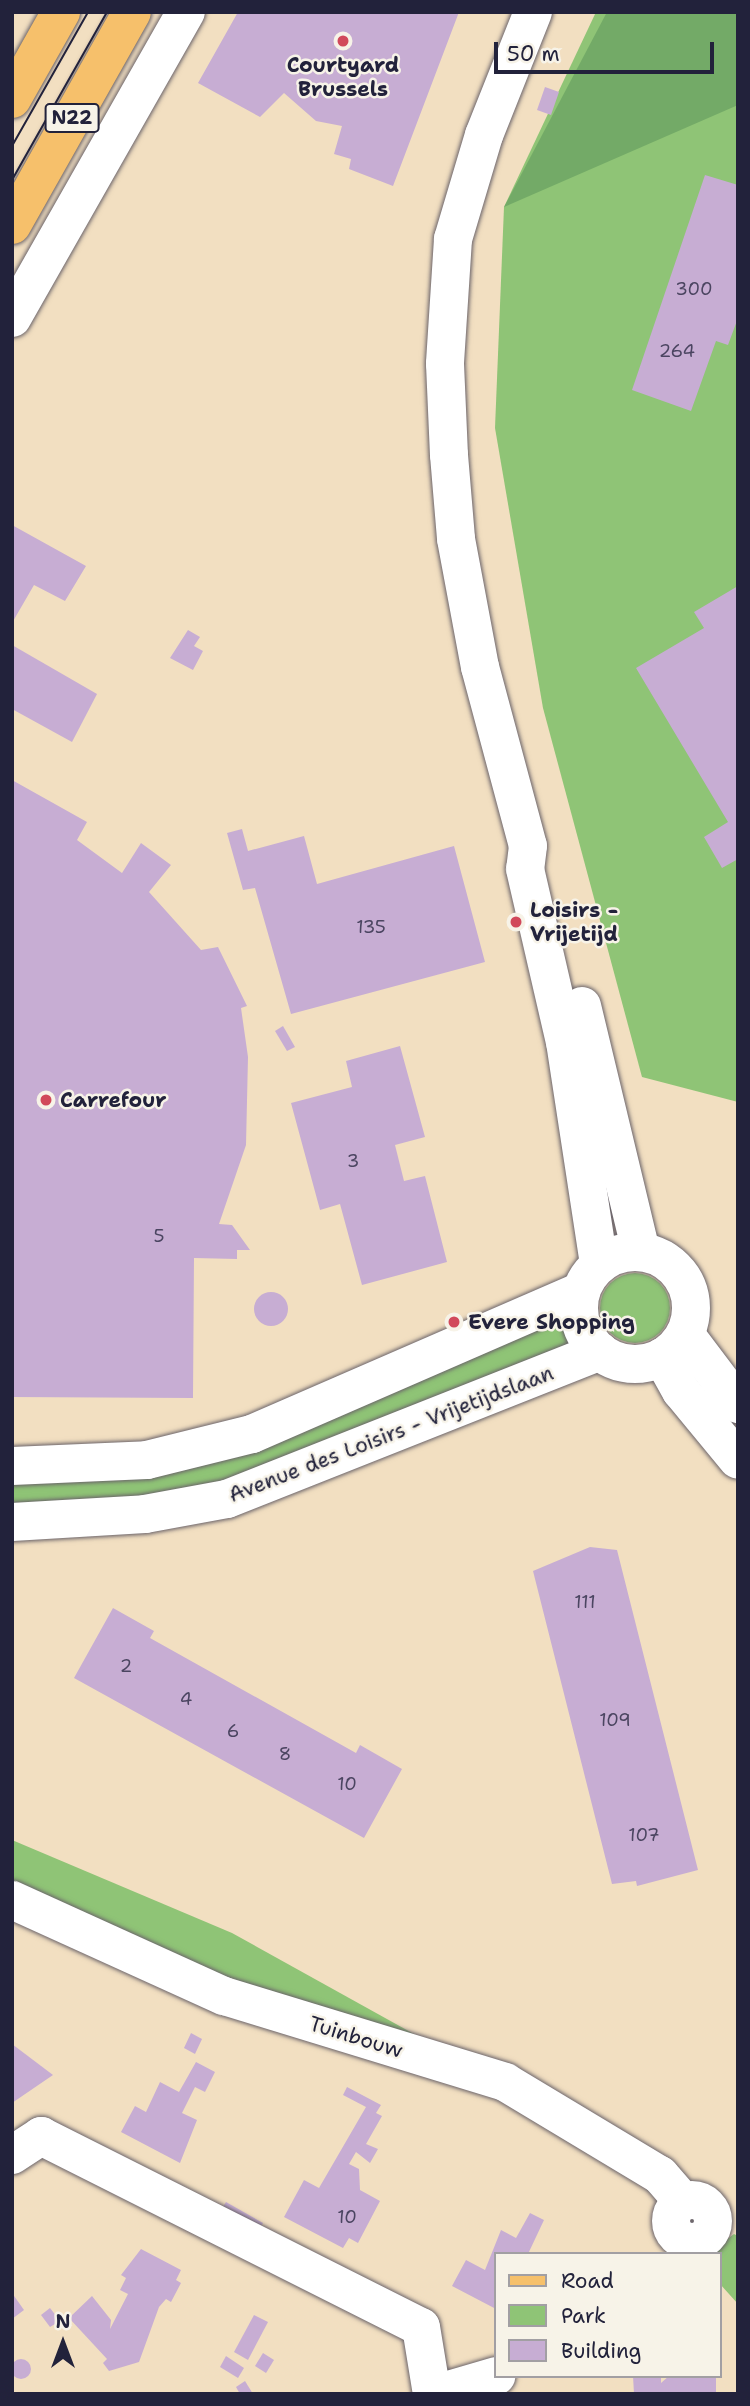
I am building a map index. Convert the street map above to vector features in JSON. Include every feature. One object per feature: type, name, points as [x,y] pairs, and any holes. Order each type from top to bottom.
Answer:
[{"type":"main road","name":"N22","points":[[12,99],[61,12]]},
{"type":"main road","name":"N22","points":[[12,225],[132,12]]},
{"type":"street","points":[[12,318],[186,12]]},
{"type":"street","points":[[533,12],[484,135],[453,239],[445,364],[456,539],[480,667],[528,846],[525,869],[565,1042],[590,1278],[581,1324],[600,1351],[630,1364],[674,1345]]},
{"type":"street","points":[[528,846],[542,864],[560,920],[640,1251]]},
{"type":"street","points":[[12,1466],[147,1460],[253,1434],[590,1278],[640,1251]]},
{"type":"street","points":[[640,1251],[671,1264],[685,1281],[692,1302],[674,1345],[681,1391],[738,1460]]},
{"type":"street","points":[[674,1345],[738,1404]]},
{"type":"street","name":"Avenue des Loisirs - Vrijetijdslaan","points":[[12,1522],[145,1514],[227,1499],[600,1351]]},
{"type":"street","name":"Tuinbouw","points":[[12,1900],[224,1996],[505,2082],[660,2175],[683,2201],[705,2203],[714,2222],[705,2239],[683,2248]]},
{"type":"street","points":[[12,2155],[41,2136],[421,2327],[434,2394],[494,2377]]},
{"type":"green space","points":[[596,12],[738,12],[738,1102],[642,1077],[543,708],[495,428],[504,207]]},
{"type":"green space","points":[[607,12],[738,12],[738,105],[504,207]]},
{"type":"green space","points":[[635,1273],[660,1283],[670,1308],[660,1333],[635,1343],[610,1333],[600,1308],[610,1283]]},
{"type":"green space","points":[[566,1313],[580,1350],[223,1489],[12,1513],[12,1477],[79,1478]]},
{"type":"green space","points":[[12,1840],[232,1933],[432,2044],[192,1968],[12,1888]]},
{"type":"green space","points":[[734,2234],[738,2236],[738,2304],[722,2286],[722,2252],[711,2252]]},
{"type":"building","points":[[238,12],[459,12],[393,186],[349,169],[351,159],[334,154],[342,126],[316,121],[284,93],[260,117],[198,83]]},
{"type":"building","points":[[545,87],[559,92],[551,115],[537,110]]},
{"type":"building","points":[[705,175],[738,185],[738,318],[728,345],[716,341],[691,411],[632,390]]},
{"type":"building","points":[[12,525],[86,566],[65,601],[34,585],[12,623]]},
{"type":"building","points":[[738,586],[738,859],[722,868],[704,837],[728,822],[636,668],[704,628],[694,612]]},
{"type":"building","points":[[188,630],[200,637],[194,646],[203,651],[193,670],[170,658]]},
{"type":"building","points":[[12,645],[97,694],[72,742],[12,709]]},
{"type":"building","points":[[12,780],[87,822],[77,840],[122,873],[141,843],[171,865],[149,892],[201,950],[218,947],[247,1006],[241,1008],[248,1057],[246,1145],[219,1224],[232,1225],[250,1250],[237,1250],[237,1259],[194,1258],[193,1398],[12,1397]]},
{"type":"building","points":[[242,829],[248,851],[304,836],[317,884],[454,846],[485,962],[291,1014],[255,888],[243,890],[227,833]]},
{"type":"building","points":[[283,1026],[295,1047],[287,1051],[275,1031]]},
{"type":"building","points":[[400,1046],[425,1137],[395,1145],[404,1181],[425,1176],[447,1262],[362,1285],[340,1204],[320,1210],[291,1103],[352,1087],[346,1061]]},
{"type":"building","points":[[271,1292],[283,1297],[288,1309],[283,1321],[271,1326],[259,1321],[254,1309],[259,1297]]},
{"type":"building","points":[[590,1547],[617,1550],[698,1870],[637,1886],[636,1881],[612,1884],[533,1571]]},
{"type":"building","points":[[113,1608],[154,1631],[150,1638],[356,1753],[360,1745],[402,1769],[364,1838],[74,1678]]},
{"type":"building","points":[[191,2033],[202,2039],[195,2054],[184,2048]]},
{"type":"building","points":[[12,2044],[53,2075],[12,2103]]},
{"type":"building","points":[[196,2062],[215,2072],[205,2092],[195,2087],[182,2113],[197,2120],[180,2163],[121,2132],[135,2106],[146,2112],[160,2082],[179,2092]]},
{"type":"building","points":[[347,2087],[381,2105],[376,2113],[382,2116],[366,2144],[378,2149],[370,2163],[356,2152],[349,2164],[359,2169],[360,2190],[380,2201],[358,2243],[349,2238],[343,2248],[284,2217],[304,2180],[319,2188],[366,2107],[343,2095]]},
{"type":"building","points":[[226,2202],[263,2223],[259,2230],[221,2210]]},
{"type":"building","points":[[530,2213],[544,2220],[529,2252],[494,2252],[494,2308],[452,2286],[466,2260],[485,2270],[501,2230],[516,2238]]},
{"type":"building","points":[[141,2249],[181,2270],[176,2280],[181,2283],[171,2302],[166,2299],[159,2307],[139,2362],[109,2371],[103,2363],[107,2359],[69,2318],[92,2296],[111,2320],[110,2329],[128,2294],[120,2290],[126,2278],[121,2275]]},
{"type":"building","points":[[12,2293],[24,2310],[12,2319]]},
{"type":"building","points":[[50,2308],[60,2321],[50,2327],[41,2315]]},
{"type":"building","points":[[254,2315],[268,2322],[248,2360],[234,2352]]},
{"type":"building","points":[[263,2353],[274,2360],[266,2373],[255,2366]]},
{"type":"building","points":[[226,2356],[244,2368],[238,2378],[220,2367]]},
{"type":"building","points":[[17,2359],[25,2359],[31,2369],[25,2379],[17,2379],[11,2373],[11,2365]]},
{"type":"building","points":[[633,2378],[661,2378],[661,2383],[667,2378],[716,2378],[716,2394],[634,2394]]},
{"type":"building","points":[[245,2381],[253,2394],[240,2394],[236,2387]]},
{"type":"tram line","points":[[12,146],[88,12]]},
{"type":"tram line","points":[[12,180],[107,12]]},
{"type":"place","name":"Courtyard Brussels","points":[[343,41]]},
{"type":"place","name":"Loisirs - Vrijetijd","points":[[516,922]]},
{"type":"place","name":"Carrefour","points":[[46,1100]]},
{"type":"place","name":"Evere Shopping","points":[[454,1322]]}]
